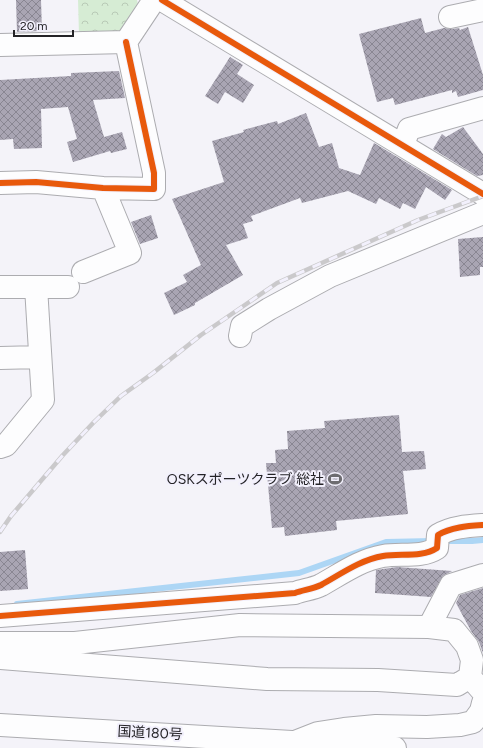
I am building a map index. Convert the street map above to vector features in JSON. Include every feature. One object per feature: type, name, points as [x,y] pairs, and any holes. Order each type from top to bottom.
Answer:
[{"type":"main road","points":[[0,183],[36,182],[103,188],[154,189],[154,173],[126,42],[154,0]]},
{"type":"main road","points":[[162,0],[483,194]]},
{"type":"main road","points":[[450,17],[483,10]]},
{"type":"main road","points":[[0,45],[126,42]]},
{"type":"main road","points":[[403,145],[409,129],[483,108]]},
{"type":"main road","points":[[0,287],[36,286],[75,279],[130,253],[103,188]]},
{"type":"main road","points":[[240,336],[242,326],[269,308],[330,276],[483,213]]},
{"type":"main road","points":[[0,447],[6,445],[43,400],[36,286]]},
{"type":"main road","points":[[0,358],[40,357]]},
{"type":"main road","points":[[0,616],[295,593],[320,586],[366,561],[383,556],[419,554],[433,550],[443,532],[454,528],[483,525]]},
{"type":"main road","points":[[429,627],[451,585],[483,575]]},
{"type":"main road","points":[[0,643],[75,643],[240,625],[429,627],[454,630],[467,646],[472,660],[477,684],[457,685],[378,680],[267,679],[0,658]]},
{"type":"main road","points":[[111,639],[104,645],[104,656],[117,667]]},
{"type":"main road","points":[[295,742],[318,733],[363,727],[427,727],[460,725],[473,722],[481,710],[483,703]]},
{"type":"main road","name":"国道180号","points":[[0,725],[265,744],[295,742],[338,746],[395,748]]},
{"type":"green space","points":[[78,0],[137,0],[138,5],[133,18],[120,33],[79,35]]},
{"type":"building","points":[[16,0],[41,0],[42,31],[17,32]]},
{"type":"building","points":[[421,18],[425,33],[444,28],[459,28],[460,30],[468,27],[483,75],[483,90],[458,97],[456,91],[452,93],[452,90],[395,105],[393,98],[377,102],[359,34]]},
{"type":"building","points":[[230,57],[243,65],[237,74],[254,85],[243,103],[225,92],[218,104],[205,96]]},
{"type":"building","points":[[119,71],[125,98],[93,100],[104,137],[122,132],[127,149],[111,153],[110,151],[73,162],[67,142],[77,139],[68,107],[41,109],[42,148],[14,149],[13,139],[0,140],[0,80],[71,76],[71,73]]},
{"type":"building","points":[[306,113],[319,147],[332,143],[339,168],[360,175],[374,143],[452,190],[445,200],[426,187],[415,209],[403,203],[400,209],[379,198],[376,204],[348,191],[302,203],[300,198],[251,216],[253,221],[243,224],[248,238],[226,245],[243,275],[195,303],[195,305],[174,315],[164,293],[187,282],[183,275],[201,265],[172,199],[224,182],[212,141],[244,132],[243,130],[277,121],[278,124]]},
{"type":"building","points":[[463,127],[483,154],[483,175],[477,176],[433,149],[442,134],[446,137]]},
{"type":"building","points":[[151,215],[158,238],[140,244],[131,222]]},
{"type":"building","points":[[483,237],[483,267],[480,267],[480,275],[460,277],[458,239]]},
{"type":"building","points":[[399,415],[402,452],[424,451],[426,469],[403,471],[408,514],[336,521],[337,530],[285,536],[284,527],[272,528],[266,463],[276,463],[275,450],[288,449],[287,431],[325,428],[324,421]]},
{"type":"building","points":[[25,550],[28,589],[0,591],[0,552]]},
{"type":"building","points":[[397,567],[452,571],[443,576],[431,597],[375,593],[376,570]]},
{"type":"building","points":[[483,588],[483,653],[479,642],[471,631],[456,603],[460,595]]},
{"type":"waterway","points":[[442,541],[483,540]]},
{"type":"waterway","points":[[17,604],[299,573],[386,542],[433,541]]},
{"type":"railway","points":[[0,532],[11,516],[63,455],[94,422],[121,396],[201,335],[277,283],[418,220],[483,196]]},
{"type":"cycle path","points":[[162,0],[483,194]]},
{"type":"cycle path","points":[[0,183],[36,182],[103,188],[154,189],[154,173],[126,42]]},
{"type":"cycle path","points":[[0,616],[295,593],[321,585],[351,568],[375,558],[390,555],[418,554],[431,551],[437,548],[438,535],[448,530],[466,526],[483,525]]},
{"type":"place","name":"OSKスポーツクラブ 総社","points":[[335,479]]}]
